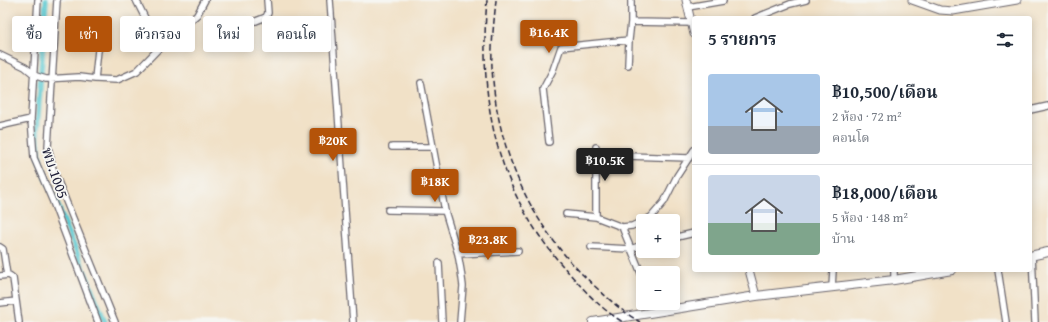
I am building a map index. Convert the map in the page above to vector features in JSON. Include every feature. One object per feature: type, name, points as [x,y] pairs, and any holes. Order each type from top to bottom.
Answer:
[{"type":"main road","points":[[1032,256],[1048,252]]},
{"type":"main road","points":[[593,322],[756,296],[894,280],[940,272]]},
{"type":"street","name":"พบ.1005","points":[[38,0],[35,75],[31,119],[34,158],[53,202],[98,322]]},
{"type":"street","points":[[57,0],[49,79],[48,147],[50,160],[115,322]]},
{"type":"street","points":[[136,0],[144,16]]},
{"type":"street","points":[[195,16],[205,0]]},
{"type":"street","points":[[254,21],[266,16],[268,13],[267,0]]},
{"type":"street","points":[[330,0],[354,322]]},
{"type":"street","points":[[628,65],[631,0]]},
{"type":"street","points":[[760,16],[790,4],[806,0]]},
{"type":"street","points":[[912,0],[940,10],[953,11],[1013,0]]},
{"type":"street","points":[[631,22],[692,23],[687,4],[723,1]]},
{"type":"street","points":[[549,142],[543,88],[553,70],[561,47],[629,40]]},
{"type":"street","points":[[95,79],[98,52]]},
{"type":"street","points":[[0,55],[24,67],[35,75],[49,79],[79,77],[117,80],[127,77],[144,66],[156,52]]},
{"type":"street","points":[[421,82],[445,212],[458,254],[463,286],[460,322]]},
{"type":"street","points":[[1032,110],[1048,106]]},
{"type":"street","points":[[0,126],[31,119]]},
{"type":"street","points":[[392,147],[433,147]]},
{"type":"street","points":[[596,147],[596,217]]},
{"type":"street","points":[[566,214],[596,217],[622,227],[632,226],[651,218],[664,202],[677,176],[692,153]]},
{"type":"street","points":[[628,156],[689,158]]},
{"type":"street","points":[[388,210],[445,212]]},
{"type":"street","points":[[622,227],[638,266]]},
{"type":"street","points":[[680,236],[692,233]]},
{"type":"street","points":[[0,247],[3,249],[7,275]]},
{"type":"street","points":[[591,247],[630,249],[636,248]]},
{"type":"street","points":[[458,254],[518,251]]},
{"type":"street","points":[[439,263],[442,322]]},
{"type":"street","points":[[1032,269],[1036,322]]},
{"type":"street","points":[[750,272],[756,296]]},
{"type":"street","points":[[832,288],[833,272]]},
{"type":"street","points":[[894,272],[894,280]]},
{"type":"street","points":[[998,272],[1006,322]]},
{"type":"street","points":[[0,276],[7,275],[13,278],[19,322]]},
{"type":"street","points":[[0,302],[16,301]]},
{"type":"waterway","points":[[46,0],[37,131],[40,162],[105,322]]},
{"type":"railway","points":[[487,0],[485,39],[486,76],[490,112],[498,146],[509,180],[525,212],[544,243],[588,293],[608,312],[623,322]]},
{"type":"railway","points":[[496,0],[492,59],[495,96],[500,124],[518,179],[530,204],[545,229],[563,252],[582,274],[617,306],[640,322]]}]
